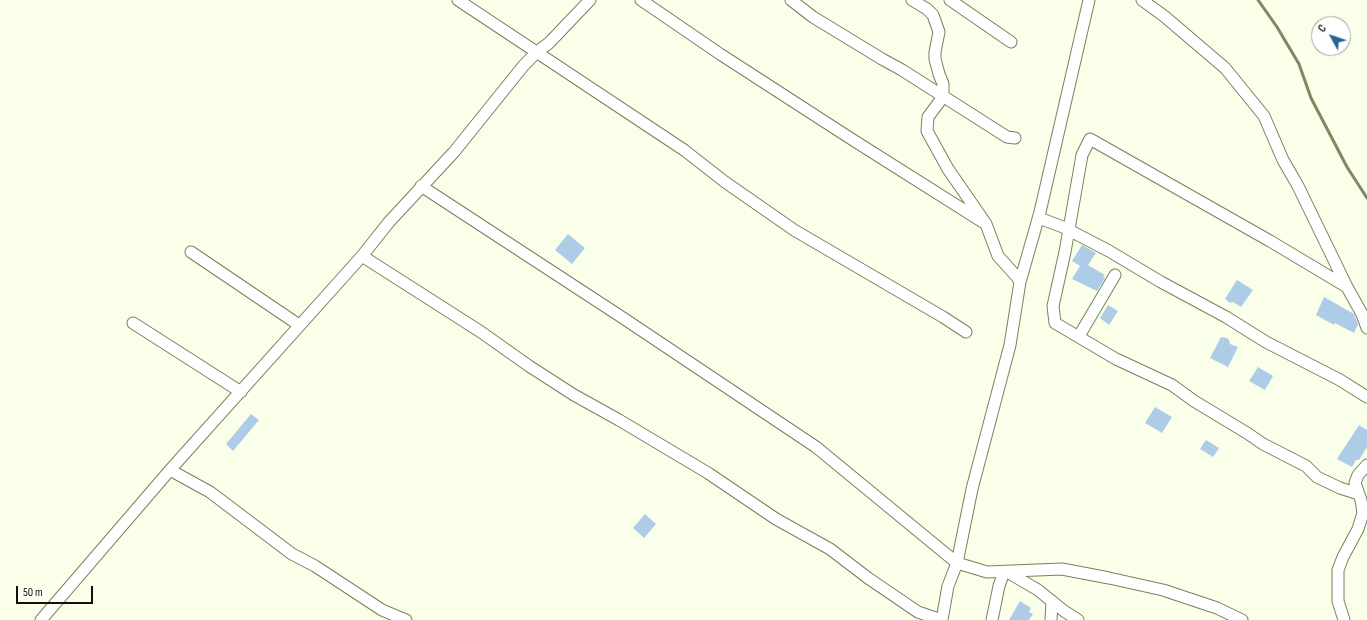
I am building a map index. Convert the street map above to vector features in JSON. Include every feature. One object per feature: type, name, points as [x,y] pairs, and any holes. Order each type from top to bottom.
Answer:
[{"type":"street","points":[[458,0],[684,150],[725,182],[794,230],[937,313],[966,332]]},
{"type":"street","points":[[46,619],[170,470],[362,256],[389,222],[421,186],[454,152],[524,65],[549,43],[590,0]]},
{"type":"street","points":[[641,0],[839,131],[986,224]]},
{"type":"street","points":[[791,0],[819,21],[942,95],[1007,137],[1015,138]]},
{"type":"street","points":[[912,0],[927,9],[933,15],[939,37],[935,52],[935,59],[943,84],[942,95],[937,106],[928,116],[927,131],[948,169],[986,224],[998,256],[1020,282]]},
{"type":"street","points":[[950,0],[1011,42]]},
{"type":"street","points":[[362,256],[481,332],[529,366],[574,395],[708,473],[776,519],[830,549],[868,578],[918,612],[942,620],[948,586],[957,563],[972,489],[1010,345],[1020,282],[1039,218],[1089,0]]},
{"type":"street","points":[[1142,0],[1164,16],[1225,68],[1264,116],[1283,160],[1298,186],[1347,287],[1362,314],[1367,328]]},
{"type":"street","points":[[1347,287],[1270,240],[1090,139],[1082,155],[1065,252],[1053,306],[1055,323],[1116,358],[1172,385],[1194,401],[1263,444],[1306,466],[1318,477],[1340,488],[1359,494]]},
{"type":"street","points":[[421,186],[620,316],[816,447],[957,563],[987,572],[1062,569],[1109,578],[1163,590],[1217,608],[1242,620]]},
{"type":"street","points":[[1039,218],[1068,229],[1109,250],[1161,282],[1226,317],[1266,342],[1340,380],[1367,397]]},
{"type":"street","points":[[191,252],[299,325]]},
{"type":"street","points":[[1079,336],[1115,275]]},
{"type":"street","points":[[133,323],[241,392]]},
{"type":"street","points":[[1344,620],[1338,601],[1338,570],[1343,557],[1358,529],[1363,513],[1361,500],[1355,483],[1358,475],[1367,465]]},
{"type":"street","points":[[170,470],[210,492],[292,554],[315,566],[382,610],[406,620]]},
{"type":"street","points":[[1005,572],[1038,590],[1078,620]]},
{"type":"street","points":[[992,620],[999,586],[1005,572]]},
{"type":"street","points":[[1051,620],[1052,602]]},
{"type":"building","points":[[568,234],[585,248],[572,264],[555,250]]},
{"type":"building","points":[[1082,245],[1096,253],[1088,265],[1105,275],[1103,277],[1105,278],[1097,291],[1072,279],[1080,266],[1072,261]]},
{"type":"building","points":[[1237,280],[1253,290],[1241,307],[1233,302],[1230,303],[1225,299]]},
{"type":"building","points":[[1324,297],[1354,314],[1358,324],[1354,333],[1335,323],[1334,325],[1316,315]]},
{"type":"building","points":[[1108,305],[1118,311],[1109,325],[1100,318]]},
{"type":"building","points":[[1221,337],[1227,338],[1230,344],[1238,347],[1228,367],[1210,358]]},
{"type":"building","points":[[1258,367],[1273,376],[1265,390],[1249,381]]},
{"type":"building","points":[[1155,407],[1172,417],[1162,433],[1145,423]]},
{"type":"building","points":[[251,414],[259,420],[233,451],[226,444]]},
{"type":"building","points":[[1359,425],[1367,430],[1367,447],[1359,460],[1356,460],[1352,467],[1337,459]]},
{"type":"building","points":[[1206,440],[1219,448],[1213,457],[1200,449]]},
{"type":"building","points":[[645,514],[656,524],[644,538],[633,528]]},
{"type":"building","points":[[1020,601],[1031,608],[1029,612],[1033,614],[1029,620],[1009,620]]},
{"type":"waterway","points":[[1258,0],[1277,27],[1299,64],[1311,98],[1347,167],[1367,198]]}]
